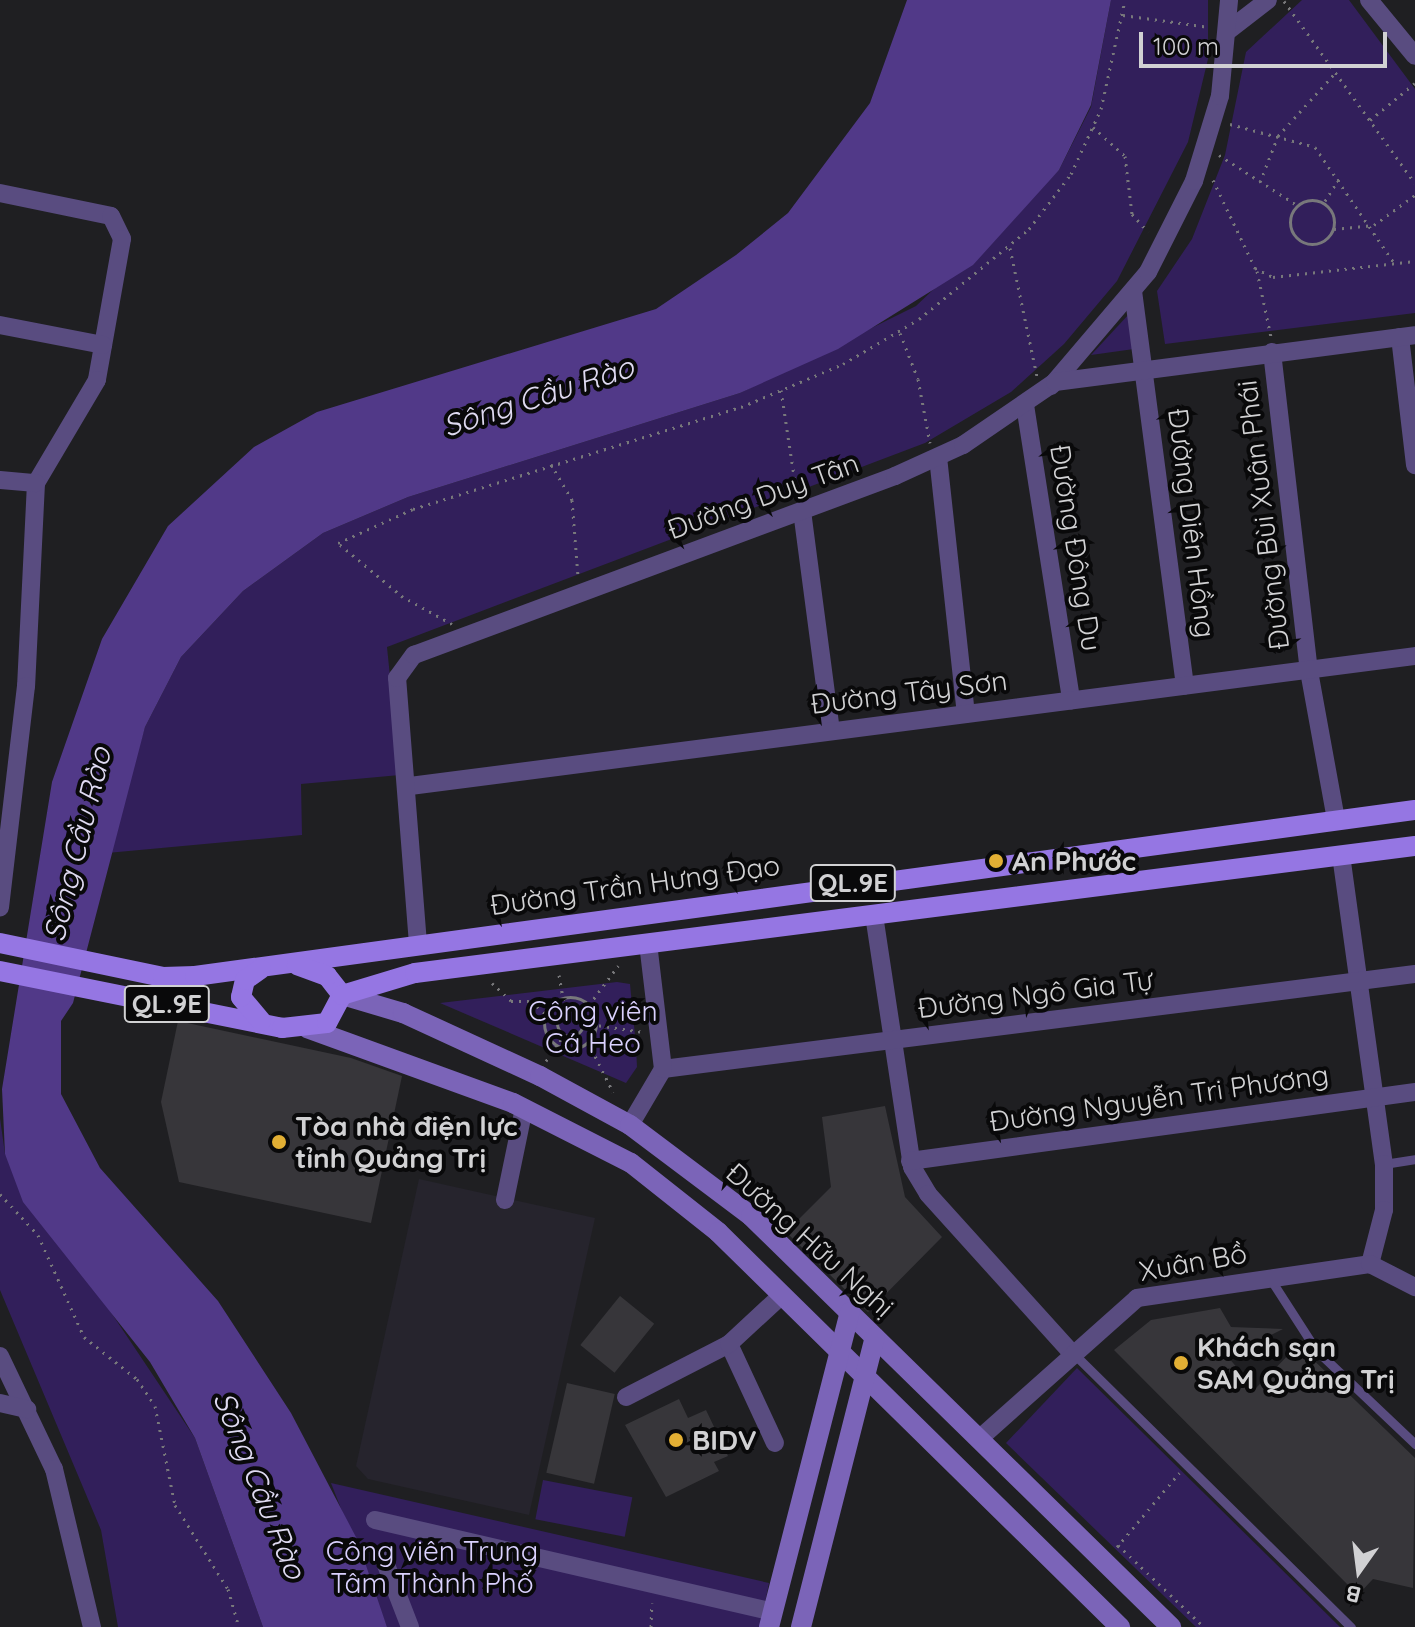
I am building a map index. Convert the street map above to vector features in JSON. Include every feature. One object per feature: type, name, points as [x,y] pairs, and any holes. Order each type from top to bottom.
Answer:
[{"type":"main road","name":"Đường Trần Hưng Đạo","points":[[6,944],[163,977],[292,965],[642,911],[1415,810]]},
{"type":"main road","points":[[1336,820],[1341,855]]},
{"type":"main road","name":"Đường Trần Hưng Đạo","points":[[292,965],[327,976],[342,995],[415,973],[1415,846]]},
{"type":"main road","points":[[642,911],[648,944]]},
{"type":"main road","points":[[265,967],[245,980],[241,997],[261,1021],[307,1028],[334,1019],[342,995]]},
{"type":"main road","name":"QL.9E","points":[[3,972],[261,1021]]},
{"type":"main road","name":"Đường Hữu Nghị","points":[[342,995],[413,1018],[630,1125],[751,1216],[1171,1627]]},
{"type":"main road","name":"Đường Hữu Nghị","points":[[307,1028],[524,1108],[631,1163],[718,1232],[1118,1624]]},
{"type":"main road","points":[[850,1312],[771,1619],[802,1623],[875,1337]]},
{"type":"main road","points":[[1118,1624],[1145,1602]]},
{"type":"street","points":[[1038,396],[1133,291],[1161,247],[1203,152],[1213,120],[1229,30],[1229,0]]},
{"type":"street","points":[[1229,30],[1268,0]]},
{"type":"street","points":[[1369,0],[1415,56]]},
{"type":"street","points":[[0,193],[111,216],[122,239],[97,380],[36,483],[0,907]]},
{"type":"street","name":"Đường Diên Hồng","points":[[1133,291],[1185,686]]},
{"type":"street","points":[[0,325],[103,345]]},
{"type":"street","points":[[1407,336],[1415,465]]},
{"type":"street","name":"Đường Duy Tân","points":[[418,944],[410,786],[399,669],[414,655],[802,511],[938,457],[1038,396],[1143,367],[1407,336]]},
{"type":"street","name":"Đường Bùi Xuân Phái","points":[[1272,352],[1309,671],[1336,820]]},
{"type":"street","name":"Đường Đông Du","points":[[1038,396],[1071,700]]},
{"type":"street","points":[[938,457],[966,713]]},
{"type":"street","points":[[0,480],[36,483]]},
{"type":"street","points":[[802,511],[831,730]]},
{"type":"street","name":"Đường Tây Sơn","points":[[410,786],[1415,656]]},
{"type":"street","points":[[1341,855],[1371,1097],[1384,1164],[1384,1210],[1370,1264],[1415,1287]]},
{"type":"street","points":[[874,915],[890,1041],[910,1161],[928,1194],[1071,1352]]},
{"type":"street","points":[[630,1125],[663,1069],[648,944]]},
{"type":"street","name":"Đường Ngô Gia Tự","points":[[663,1069],[1415,974]]},
{"type":"street","name":"Đường Nguyễn Tri Phương","points":[[910,1161],[1415,1092]]},
{"type":"street","points":[[505,1200],[524,1108]]},
{"type":"street","name":"Xuân Bồ","points":[[979,1439],[1071,1352],[1137,1298],[1370,1264]]},
{"type":"street","points":[[626,1397],[729,1344],[782,1295]]},
{"type":"street","points":[[729,1344],[775,1443]]},
{"type":"street","points":[[0,1356],[27,1409],[63,1498],[92,1627]]},
{"type":"street","points":[[0,1403],[27,1409]]},
{"type":"street","points":[[375,1520],[653,1584],[771,1619]]},
{"type":"street","points":[[383,1557],[410,1627]]},
{"type":"lane","points":[[1384,1164],[1415,1159]]},
{"type":"lane","points":[[1269,1277],[1316,1350],[1415,1444]]},
{"type":"lane","points":[[1071,1352],[1351,1627]]},
{"type":"path","points":[[470,634],[403,597],[338,543],[551,464],[781,390],[899,331],[1010,248],[1071,174],[1093,127],[1125,0]]},
{"type":"path","points":[[1284,0],[1415,183]]},
{"type":"path","points":[[1123,15],[1229,30]]},
{"type":"path","points":[[1260,182],[1278,136],[1336,72]]},
{"type":"path","points":[[1370,120],[1415,83]]},
{"type":"path","points":[[1213,120],[1315,147],[1374,225],[1394,263]]},
{"type":"path","points":[[1093,127],[1125,156],[1132,214],[1161,247]]},
{"type":"path","points":[[1203,152],[1297,205],[1324,203]]},
{"type":"path","points":[[1203,152],[1255,268],[1265,283],[1272,352]]},
{"type":"path","points":[[1324,203],[1340,177]]},
{"type":"path","points":[[1297,205],[1290,225],[1302,242],[1317,244],[1333,229],[1374,225],[1415,195]]},
{"type":"path","points":[[1324,203],[1333,229]]},
{"type":"path","points":[[1010,248],[1038,396]]},
{"type":"path","points":[[1255,268],[1273,277],[1415,261]]},
{"type":"path","points":[[899,331],[918,379],[922,429],[938,457]]},
{"type":"path","points":[[781,390],[788,472],[802,511]]},
{"type":"path","points":[[551,464],[572,500],[573,564],[584,592]]},
{"type":"path","points":[[604,966],[627,963]]},
{"type":"path","points":[[589,1005],[620,964]]},
{"type":"path","points":[[544,972],[573,969]]},
{"type":"path","points":[[558,971],[565,1010]]},
{"type":"path","points":[[501,977],[487,979],[511,1001],[531,1001],[545,1013]]},
{"type":"path","points":[[563,997],[589,1005]]},
{"type":"path","points":[[563,997],[545,1013],[544,1030],[555,1045],[572,1049],[588,1042],[596,1025],[589,1005]]},
{"type":"path","points":[[565,1010],[578,1012],[583,1023]]},
{"type":"path","points":[[564,1035],[557,1019],[565,1010]]},
{"type":"path","points":[[642,1019],[644,1043]]},
{"type":"path","points":[[583,1023],[643,1032]]},
{"type":"path","points":[[546,1062],[564,1035],[577,1034],[583,1023]]},
{"type":"path","points":[[588,1042],[613,1092]]},
{"type":"path","points":[[533,1056],[559,1068]]},
{"type":"path","points":[[599,1086],[620,1095]]},
{"type":"path","points":[[0,1194],[38,1235],[84,1337],[137,1379],[155,1406],[175,1505],[228,1589],[239,1627]]},
{"type":"path","points":[[1104,1562],[1186,1464]]},
{"type":"path","points":[[1118,1545],[1204,1627]]},
{"type":"path","points":[[651,1627],[653,1584]]},
{"type":"shaded area","points":[[419,1179],[595,1218],[529,1515],[368,1479],[356,1466]]},
{"type":"green space","points":[[1111,0],[1208,0],[1208,59],[1188,142],[1117,281],[1064,344],[1011,392],[925,443],[387,647],[400,775],[301,784],[302,835],[107,853],[145,727],[181,657],[243,591],[323,533],[408,497],[740,393],[916,306],[1059,170],[1091,107]]},
{"type":"green space","points":[[1302,0],[1349,0],[1415,89],[1415,313],[1165,344],[1157,291],[1192,239],[1225,155],[1246,52]]},
{"type":"green space","points":[[1129,314],[1134,349],[1091,355]]},
{"type":"green space","name":"Công viên Cá Heo","points":[[617,982],[630,984],[636,1046],[637,1067],[626,1083],[440,1003]]},
{"type":"green space","points":[[0,1118],[5,1154],[195,1438],[263,1627],[118,1627],[101,1530],[0,1290]]},
{"type":"green space","points":[[1077,1368],[1340,1627],[1196,1627],[1006,1443]]},
{"type":"green space","points":[[543,1480],[632,1497],[625,1537],[535,1519]]},
{"type":"green space","name":"Công viên Trung Tâm Thành Phố","points":[[331,1483],[769,1583],[760,1627],[387,1627]]},
{"type":"water","name":"Sông Cầu Rào","points":[[907,0],[1111,0],[1091,105],[1059,170],[973,265],[838,349],[740,393],[408,497],[323,533],[243,591],[181,657],[145,727],[73,1003],[61,1021],[61,1094],[100,1168],[218,1301],[291,1413],[357,1539],[387,1627],[263,1627],[195,1438],[150,1362],[23,1202],[5,1154],[2,1089],[52,782],[102,639],[168,526],[254,447],[317,412],[656,309],[736,255],[788,213],[870,103]]},
{"type":"building","name":"Tòa nhà điện lực tỉnh Quảng Trị","points":[[178,1021],[351,1058],[402,1076],[371,1223],[179,1182],[161,1102]]},
{"type":"building","points":[[885,1106],[905,1197],[942,1237],[868,1312],[786,1232],[831,1187],[822,1117]]},
{"type":"building","points":[[620,1296],[654,1324],[615,1373],[580,1345]]},
{"type":"building","points":[[1220,1308],[1231,1327],[1283,1329],[1228,1357],[1255,1389],[1298,1345],[1415,1458],[1413,1588],[1373,1579],[1358,1595],[1114,1350],[1151,1320]]},
{"type":"building","points":[[567,1383],[615,1394],[594,1484],[546,1473]]},
{"type":"building","name":"BIDV","points":[[679,1399],[688,1418],[706,1410],[728,1456],[714,1462],[719,1471],[666,1497],[625,1425]]},
{"type":"place","name":"An Phước","points":[[996,861]]},
{"type":"place","name":"Tòa nhà điện lực tỉnh Quảng Trị","points":[[279,1142]]},
{"type":"place","name":"Khách sạn SAM Quảng Trị","points":[[1181,1363]]},
{"type":"place","name":"BIDV","points":[[676,1440]]}]
